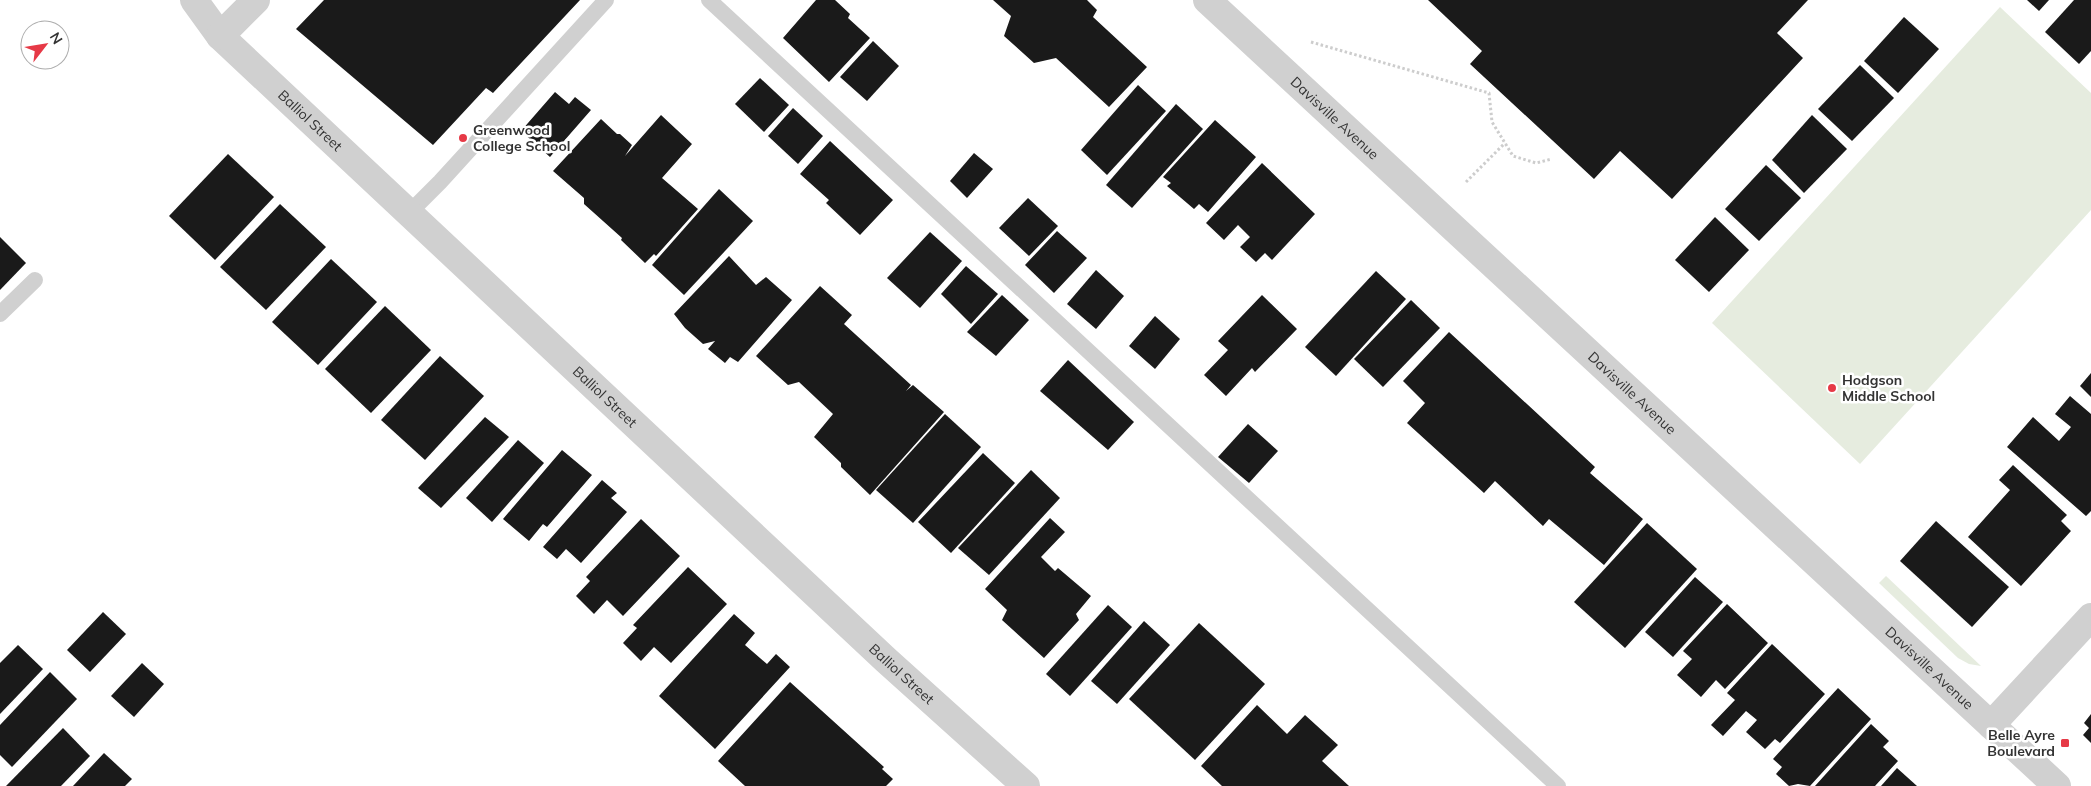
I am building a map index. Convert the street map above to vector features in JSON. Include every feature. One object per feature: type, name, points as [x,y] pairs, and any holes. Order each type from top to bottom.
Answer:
[{"type":"street","name":"Balliol Street","points":[[194,0],[220,36],[886,660],[1026,786]]},
{"type":"street","points":[[220,36],[256,0]]},
{"type":"street","name":"Davisville Avenue","points":[[1217,3],[2057,786]]},
{"type":"street","points":[[1992,725],[2091,617]]},
{"type":"lane","points":[[409,213],[440,182],[606,0]]},
{"type":"lane","points":[[709,0],[1558,786]]},
{"type":"lane","points":[[0,314],[35,280]]},
{"type":"path","points":[[1311,42],[1488,93],[1492,122],[1513,156],[1536,163],[1552,159]]},
{"type":"path","points":[[1466,182],[1505,143]]},
{"type":"shaded area","points":[[2000,7],[2091,93],[2091,210],[1860,464],[1712,323]]},
{"type":"shaded area","points":[[1886,576],[1981,666],[1969,664],[1958,658],[1879,583]]},
{"type":"building","name":"Greenwood College School","points":[[324,0],[580,0],[493,93],[486,88],[433,145],[296,29]]},
{"type":"building","points":[[816,0],[835,0],[850,14],[848,18],[870,38],[829,82],[783,38]]},
{"type":"building","points":[[993,0],[1087,0],[1097,10],[1093,17],[1147,67],[1109,107],[1056,58],[1034,63],[1004,36],[1011,16]]},
{"type":"building","points":[[1428,0],[1808,0],[1777,33],[1803,58],[1672,199],[1620,151],[1594,179],[1470,64],[1482,51]]},
{"type":"building","points":[[2027,0],[2049,0],[2039,11]]},
{"type":"building","points":[[2074,0],[2091,0],[2091,51],[2079,64],[2045,32]]},
{"type":"building","points":[[1904,17],[1939,49],[1898,93],[1864,61]]},
{"type":"building","points":[[873,41],[899,66],[867,101],[840,77]]},
{"type":"building","points":[[1860,65],[1894,98],[1852,141],[1818,109]]},
{"type":"building","points":[[760,78],[789,105],[764,132],[735,104]]},
{"type":"building","points":[[1138,85],[1166,111],[1107,175],[1081,150]]},
{"type":"building","points":[[555,92],[569,104],[575,97],[591,110],[550,157],[521,131]]},
{"type":"building","points":[[1176,104],[1203,129],[1132,208],[1106,185]]},
{"type":"building","points":[[793,108],[823,136],[798,164],[768,136]]},
{"type":"building","points":[[661,115],[692,144],[662,178],[698,209],[656,256],[654,254],[645,263],[621,240],[622,238],[584,204],[584,198],[553,171],[601,119],[632,145],[625,156]]},
{"type":"building","points":[[1812,115],[1847,149],[1804,193],[1772,160]]},
{"type":"building","points":[[1215,120],[1256,157],[1208,212],[1199,204],[1194,209],[1167,186],[1171,183],[1163,177]]},
{"type":"building","points":[[830,141],[893,200],[860,235],[826,203],[829,200],[800,174]]},
{"type":"building","points":[[974,153],[993,169],[967,198],[950,181]]},
{"type":"building","points":[[228,154],[274,197],[215,260],[169,216]]},
{"type":"building","points":[[1262,163],[1315,214],[1272,260],[1265,253],[1256,262],[1240,247],[1250,237],[1238,225],[1224,240],[1206,223]]},
{"type":"building","points":[[1766,165],[1801,198],[1759,241],[1725,209]]},
{"type":"building","points":[[719,189],[753,221],[684,295],[652,265]]},
{"type":"building","points":[[1028,198],[1058,226],[1029,256],[999,228]]},
{"type":"building","points":[[280,204],[326,247],[266,310],[220,267]]},
{"type":"building","points":[[1715,217],[1749,250],[1709,292],[1675,260]]},
{"type":"building","points":[[1057,231],[1087,258],[1054,293],[1025,265]]},
{"type":"building","points":[[930,232],[962,261],[920,308],[887,278]]},
{"type":"building","points":[[0,237],[26,263],[0,290]]},
{"type":"building","points":[[729,256],[756,285],[766,277],[792,300],[738,362],[730,357],[725,363],[708,349],[715,341],[703,344],[685,328],[674,314]]},
{"type":"building","points":[[331,259],[377,302],[318,365],[272,322]]},
{"type":"building","points":[[966,266],[998,294],[971,324],[941,294]]},
{"type":"building","points":[[1096,270],[1124,296],[1096,329],[1067,304]]},
{"type":"building","points":[[1376,271],[1406,299],[1336,376],[1305,347]]},
{"type":"building","points":[[820,286],[852,315],[844,324],[911,385],[906,391],[913,385],[944,412],[870,495],[814,437],[833,414],[799,382],[788,385],[756,356]]},
{"type":"building","points":[[1002,295],[1029,320],[996,356],[967,332]]},
{"type":"building","points":[[1262,295],[1297,329],[1255,372],[1252,368],[1226,396],[1204,375],[1228,350],[1218,341]]},
{"type":"building","points":[[1411,300],[1440,328],[1383,387],[1354,359]]},
{"type":"building","points":[[385,306],[431,350],[371,413],[325,369]]},
{"type":"building","points":[[1155,316],[1180,339],[1155,369],[1129,346]]},
{"type":"building","points":[[1449,332],[1595,467],[1590,473],[1643,519],[1604,565],[1549,519],[1543,526],[1495,481],[1484,493],[1407,423],[1425,403],[1403,381]]},
{"type":"building","points":[[440,356],[484,396],[425,460],[381,420]]},
{"type":"building","points":[[1068,360],[1134,422],[1108,450],[1040,391]]},
{"type":"building","points":[[2091,373],[2091,397],[2080,386]]},
{"type":"building","points":[[2070,396],[2091,414],[2091,511],[2086,516],[2007,447],[2033,417],[2059,441],[2071,427],[2055,414]]},
{"type":"building","points":[[945,414],[981,447],[913,523],[876,490]]},
{"type":"building","points":[[485,417],[509,437],[441,508],[418,488]]},
{"type":"building","points":[[1248,424],[1278,451],[1249,483],[1218,457]]},
{"type":"building","points":[[518,440],[544,463],[492,522],[466,498]]},
{"type":"building","points":[[562,450],[592,475],[547,527],[543,524],[529,541],[503,519]]},
{"type":"building","points":[[983,453],[1015,483],[951,553],[918,522]]},
{"type":"building","points":[[2013,465],[2067,515],[2061,521],[2071,531],[2021,586],[1968,537],[2010,490],[1999,480]]},
{"type":"building","points":[[1031,470],[1060,498],[989,575],[958,548]]},
{"type":"building","points":[[602,480],[617,493],[611,498],[627,512],[581,563],[566,549],[557,559],[543,547]]},
{"type":"building","points":[[1050,518],[1065,532],[1041,557],[1055,571],[1058,568],[1091,596],[1076,614],[1079,620],[1044,658],[1002,620],[1007,610],[985,589]]},
{"type":"building","points":[[641,519],[680,556],[623,616],[607,600],[594,614],[576,596],[590,581],[586,577]]},
{"type":"building","points":[[1936,521],[2009,587],[1972,627],[1900,561]]},
{"type":"building","points":[[1647,523],[1697,569],[1625,648],[1574,602]]},
{"type":"building","points":[[688,567],[727,604],[671,663],[654,647],[641,661],[623,643],[637,628],[633,625]]},
{"type":"building","points":[[1695,577],[1723,602],[1673,657],[1645,632]]},
{"type":"building","points":[[1727,604],[1768,643],[1725,689],[1716,680],[1701,697],[1677,675],[1692,659],[1683,651]]},
{"type":"building","points":[[1108,605],[1132,627],[1070,696],[1046,674]]},
{"type":"building","points":[[103,612],[126,634],[90,672],[67,650]]},
{"type":"building","points":[[734,614],[755,633],[745,645],[767,664],[776,654],[790,667],[715,749],[659,696]]},
{"type":"building","points":[[1144,621],[1170,645],[1117,704],[1091,681]]},
{"type":"building","points":[[1199,623],[1265,684],[1195,760],[1129,699]]},
{"type":"building","points":[[1772,644],[1825,694],[1780,743],[1775,739],[1765,749],[1746,732],[1757,720],[1746,711],[1723,736],[1711,725],[1735,700],[1727,693]]},
{"type":"building","points":[[18,645],[43,669],[0,714],[0,663]]},
{"type":"building","points":[[142,663],[164,684],[134,717],[111,696]]},
{"type":"building","points":[[50,672],[77,699],[12,767],[0,755],[0,725]]},
{"type":"building","points":[[790,682],[884,767],[882,769],[893,779],[886,786],[745,786],[718,761]]},
{"type":"building","points":[[1838,688],[1871,719],[1810,786],[1798,784],[1789,786],[1776,774],[1782,767],[1773,759]]},
{"type":"building","points":[[1257,705],[1287,734],[1305,715],[1338,745],[1322,761],[1349,786],[1222,786],[1201,766]]},
{"type":"building","points":[[2091,714],[2091,743],[2083,735],[2089,728],[2084,723]]},
{"type":"building","points":[[1871,724],[1889,741],[1883,747],[1898,761],[1875,786],[1815,786]]},
{"type":"building","points":[[63,728],[90,756],[61,786],[6,786]]},
{"type":"building","points":[[104,753],[132,779],[125,786],[73,786]]},
{"type":"building","points":[[1897,768],[1917,786],[1881,786]]},
{"type":"place","name":"Greenwood College School","points":[[463,138]]},
{"type":"place","name":"Hodgson Middle School","points":[[1832,388]]},
{"type":"place","name":"Belle Ayre Boulevard","points":[[2065,743]]}]
